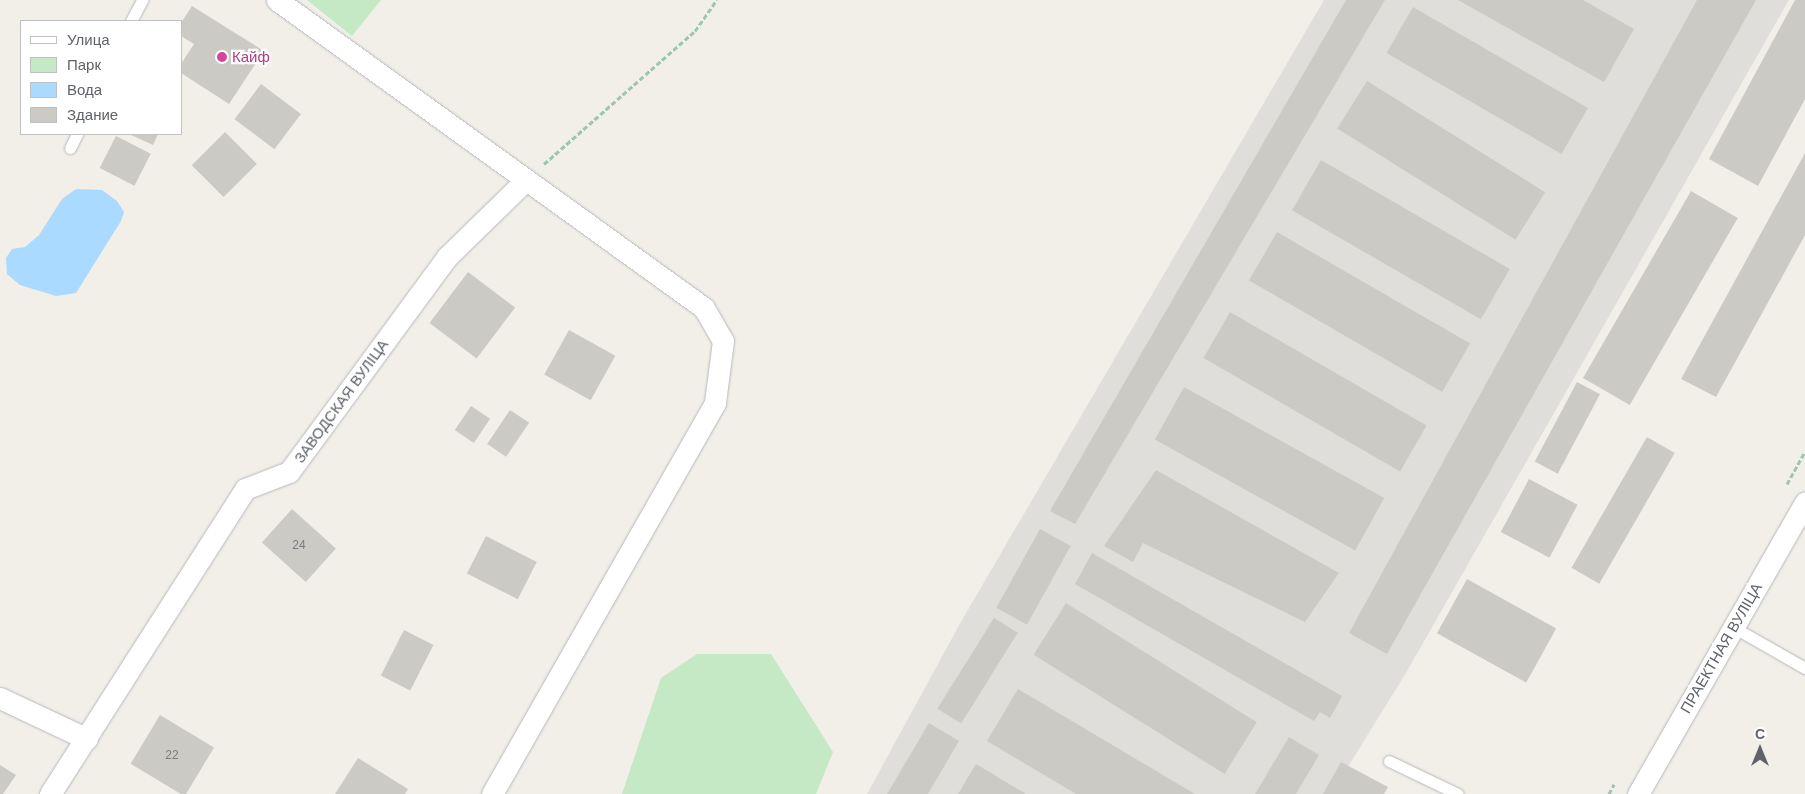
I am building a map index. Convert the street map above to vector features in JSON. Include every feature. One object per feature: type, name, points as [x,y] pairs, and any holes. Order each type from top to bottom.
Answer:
[{"type":"street","points":[[277,0],[525,181],[704,308],[723,341],[715,403],[492,794]]},
{"type":"street","name":"ЗАВОДСКАЯ ВУЛІЦА","points":[[50,794],[87,739],[245,489],[289,472],[447,257],[525,181]]},
{"type":"street","name":"ПРАЕКТНАЯ ВУЛІЦА","points":[[1638,794],[1805,502]]},
{"type":"street","points":[[0,698],[87,739]]},
{"type":"lane","points":[[132,20],[142,0]]},
{"type":"lane","points":[[70,148],[76,135]]},
{"type":"lane","points":[[1733,627],[1805,668]]},
{"type":"lane","points":[[1389,761],[1458,794]]},
{"type":"path","points":[[525,181],[695,31],[717,0]]},
{"type":"shaded area","points":[[1324,0],[1789,0],[1406,673],[1331,794],[867,794],[962,620]]},
{"type":"green space","points":[[307,0],[381,0],[352,36]]},
{"type":"green space","points":[[697,654],[771,654],[833,752],[816,794],[622,794],[661,678]]},
{"type":"water","points":[[76,189],[102,190],[117,201],[124,212],[121,221],[76,293],[56,296],[20,285],[7,274],[6,258],[12,249],[25,247],[39,235],[62,199]]},
{"type":"building","points":[[1346,0],[1385,0],[1075,524],[1050,511]]},
{"type":"building","points":[[1458,0],[1583,0],[1634,29],[1604,82]]},
{"type":"building","points":[[1697,0],[1756,0],[1387,654],[1349,633]]},
{"type":"building","points":[[1795,0],[1805,0],[1805,99],[1758,186],[1709,159]]},
{"type":"building","name":"Кайф","points":[[192,6],[264,51],[229,104],[182,74],[182,62],[194,44],[182,37],[182,21]]},
{"type":"building","points":[[1413,7],[1588,108],[1561,154],[1386,53]]},
{"type":"building","points":[[1367,81],[1545,192],[1515,240],[1337,128]]},
{"type":"building","points":[[261,84],[301,114],[274,149],[235,119]]},
{"type":"building","points":[[225,132],[257,164],[224,197],[192,165]]},
{"type":"building","points":[[131,135],[158,135],[153,145]]},
{"type":"building","points":[[116,136],[151,154],[134,186],[100,168]]},
{"type":"building","points":[[1805,153],[1805,235],[1716,397],[1681,379]]},
{"type":"building","points":[[1321,160],[1510,269],[1481,319],[1292,210]]},
{"type":"building","points":[[1691,191],[1738,218],[1630,405],[1583,378]]},
{"type":"building","points":[[1277,232],[1470,344],[1442,392],[1249,280]]},
{"type":"building","points":[[468,272],[515,308],[477,359],[429,323]]},
{"type":"building","points":[[1230,312],[1427,426],[1400,471],[1204,358]]},
{"type":"building","points":[[569,330],[615,356],[591,400],[544,375]]},
{"type":"building","points":[[1577,382],[1600,394],[1558,474],[1535,461]]},
{"type":"building","points":[[1184,387],[1384,498],[1355,550],[1155,439]]},
{"type":"building","points":[[471,406],[490,419],[474,443],[455,430]]},
{"type":"building","points":[[510,410],[529,423],[506,457],[487,444]]},
{"type":"building","points":[[1647,437],[1675,453],[1599,584],[1572,568]]},
{"type":"building","points":[[1156,470],[1339,573],[1305,622],[1143,543],[1133,562],[1104,546]]},
{"type":"building","points":[[1529,479],[1578,505],[1549,558],[1501,532]]},
{"type":"building","points":[[292,509],[336,548],[306,582],[262,542]]},
{"type":"building","points":[[1040,529],[1071,546],[1027,625],[996,608]]},
{"type":"building","points":[[486,536],[537,562],[518,599],[467,573]]},
{"type":"building","points":[[1092,553],[1342,696],[1330,718],[1320,712],[1314,721],[1075,584]]},
{"type":"building","points":[[1467,579],[1556,628],[1526,683],[1437,633]]},
{"type":"building","points":[[1066,603],[1257,722],[1224,774],[1034,655]]},
{"type":"building","points":[[994,618],[1018,633],[961,724],[937,709]]},
{"type":"building","points":[[404,630],[433,645],[410,690],[381,675]]},
{"type":"building","points":[[1018,689],[1195,794],[1076,794],[987,741]]},
{"type":"building","points":[[160,715],[214,747],[186,794],[181,794],[131,764]]},
{"type":"building","points":[[929,723],[959,741],[928,794],[887,794]]},
{"type":"building","points":[[1289,737],[1319,755],[1296,794],[1255,794]]},
{"type":"building","points":[[358,758],[408,789],[405,794],[335,794]]},
{"type":"building","points":[[1341,762],[1388,787],[1384,794],[1323,794]]},
{"type":"building","points":[[976,764],[1026,794],[958,794]]},
{"type":"building","points":[[0,765],[16,775],[3,794],[0,794]]},
{"type":"place","name":"Кайф","points":[[222,57]]}]
